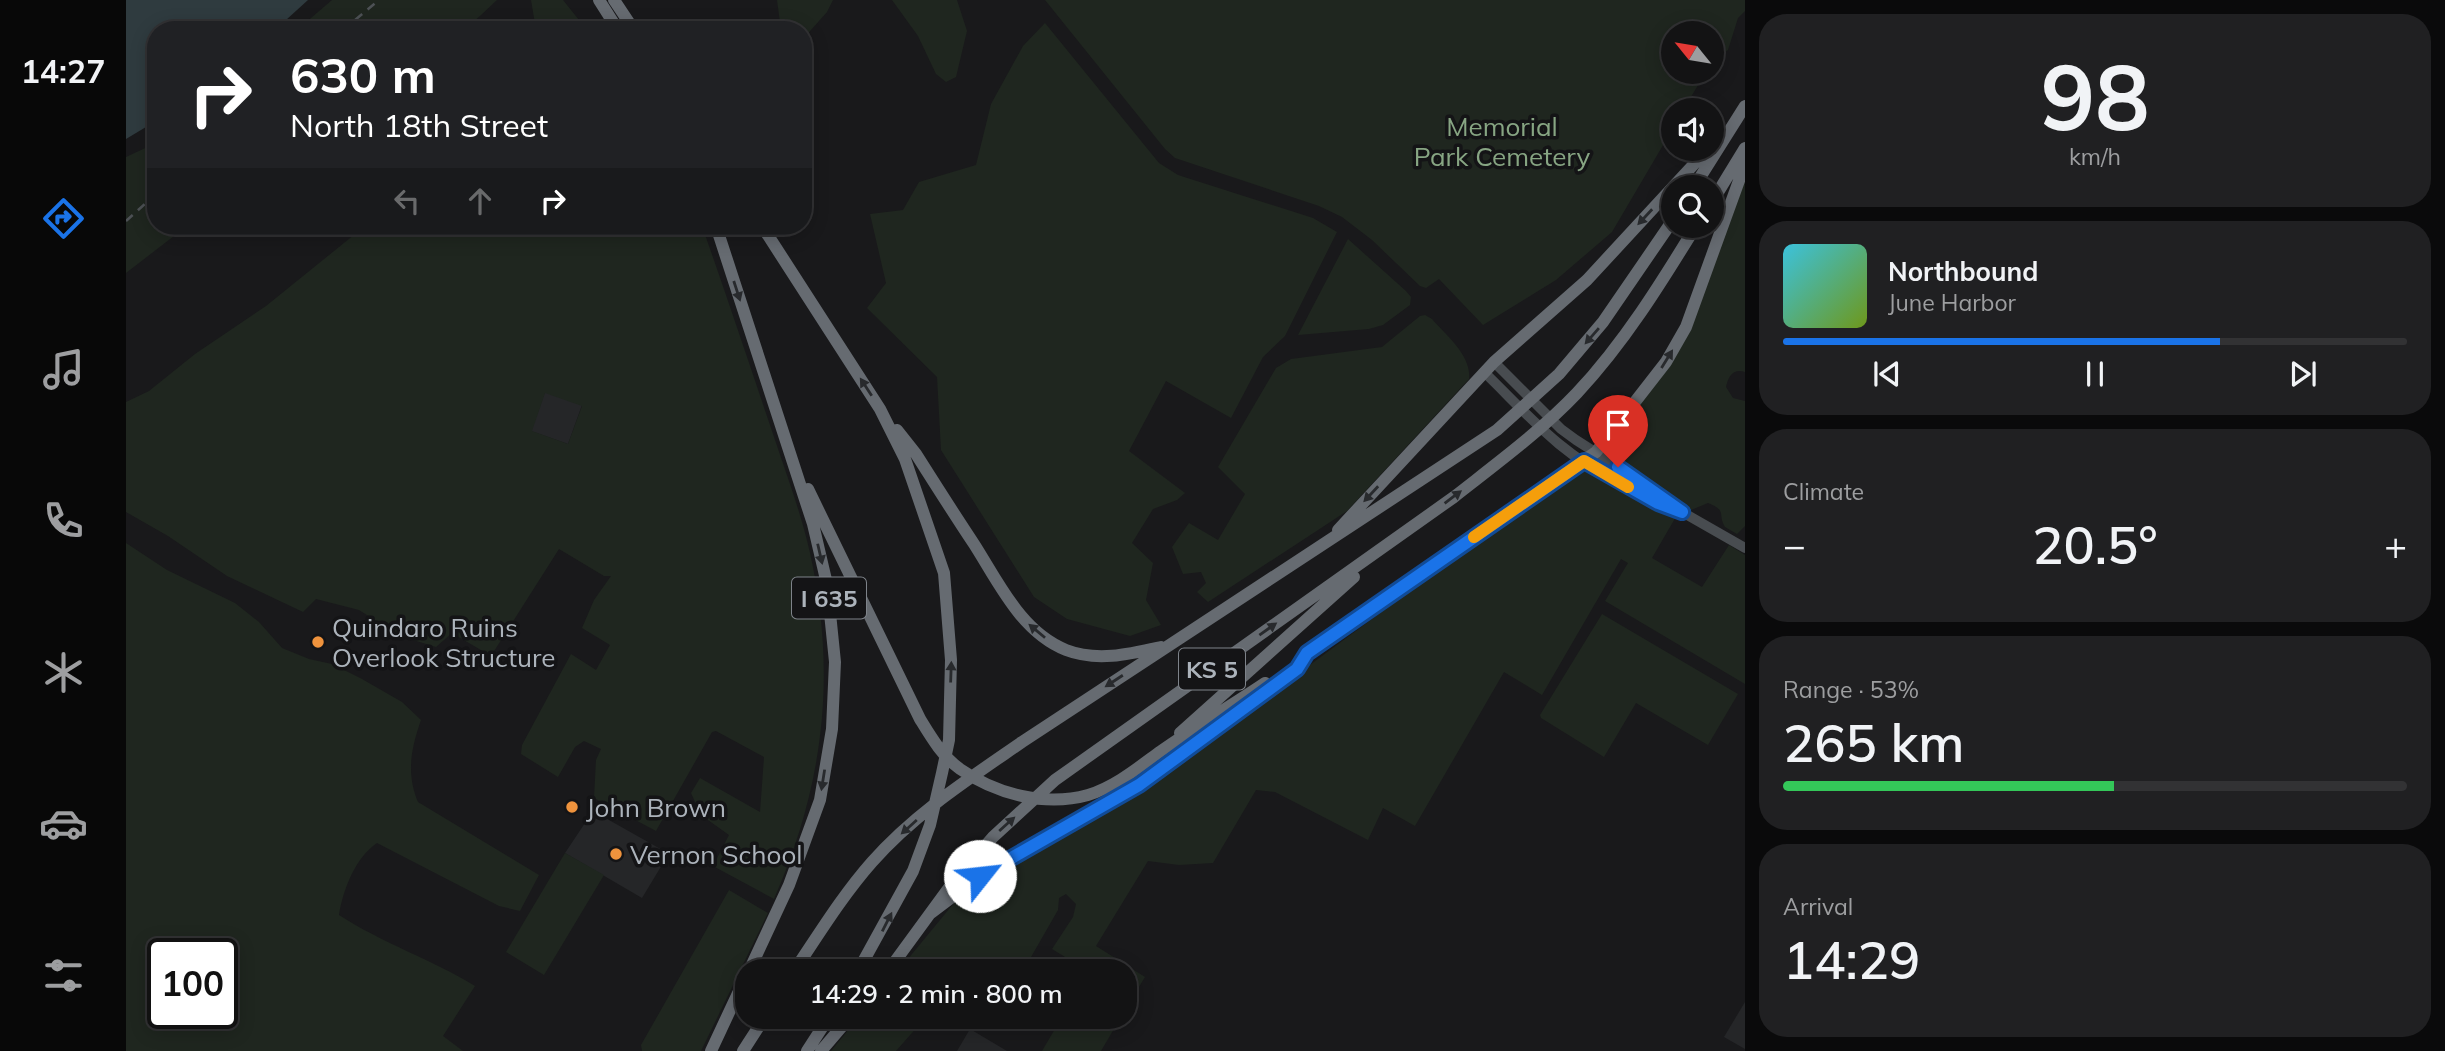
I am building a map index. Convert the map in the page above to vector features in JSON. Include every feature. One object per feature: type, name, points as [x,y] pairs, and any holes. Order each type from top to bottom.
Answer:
[{"type":"highway","points":[[599,0],[612,21]]},
{"type":"highway","points":[[614,0],[628,21]]},
{"type":"highway","points":[[1724,131],[1743,109]]},
{"type":"highway","points":[[1702,175],[1743,109]]},
{"type":"highway","points":[[1724,182],[1745,148]]},
{"type":"highway","points":[[1324,544],[1489,367],[1587,280],[1697,161]]},
{"type":"highway","points":[[789,451],[920,719],[936,745],[959,768],[996,789],[1020,796],[1047,799],[1089,795],[1129,775],[1595,452],[1659,372],[1686,327],[1745,164]]},
{"type":"highway","name":"I 635","points":[[719,235],[813,524],[827,584],[835,662],[832,729],[820,800],[789,885],[755,959]]},
{"type":"highway","points":[[768,235],[880,409],[905,458],[944,573],[951,660],[949,740],[930,825],[913,871],[865,959]]},
{"type":"highway","name":"KS 5","points":[[802,959],[838,905],[866,870],[913,822],[1021,741],[1497,430],[1559,374],[1603,322],[1661,237]]},
{"type":"highway","name":"KS 5","points":[[897,959],[993,837],[1055,780],[1404,533],[1514,450],[1577,393],[1614,347],[1688,238]]},
{"type":"highway","points":[[880,409],[916,454],[1017,611],[1039,635],[1067,651],[1092,656],[1122,657],[1171,644]]},
{"type":"highway","points":[[1162,750],[1204,708],[1404,533]]},
{"type":"highway","points":[[931,913],[980,876],[1139,785],[1297,669],[1307,653]]},
{"type":"highway","name":"I 635","points":[[711,1051],[735,1000]]},
{"type":"highway","points":[[743,1051],[757,1029]]},
{"type":"highway","points":[[807,1051],[821,1029]]},
{"type":"highway","points":[[821,1051],[840,1029]]},
{"type":"main road","points":[[1489,367],[1561,429],[1664,496],[1682,512]]},
{"type":"main road","points":[[1489,367],[1558,443],[1658,503],[1682,512],[1745,548]]},
{"type":"shaded area","points":[[126,0],[308,0],[285,21],[147,21],[147,126],[126,139]]},
{"type":"shaded area","points":[[545,392],[582,405],[568,444],[531,431]]},
{"type":"shaded area","name":"Vernon School","points":[[593,811],[664,851],[665,860],[642,898],[565,853]]},
{"type":"shaded area","points":[[1745,1002],[1745,1049],[1724,1037]]},
{"type":"shaded area","points":[[970,1029],[1007,1051],[957,1051]]},
{"type":"green space","points":[[332,0],[497,0],[475,21],[308,21]]},
{"type":"green space","points":[[531,0],[563,0],[580,21],[534,21]]},
{"type":"green space","points":[[777,0],[833,0],[827,12],[812,29],[812,21],[780,21]]},
{"type":"green space","points":[[892,0],[957,0],[967,31],[956,77],[946,82],[936,74],[918,36]]},
{"type":"green space","name":"Memorial Park Cemetery","points":[[1045,0],[1745,0],[1745,11],[1738,18],[1728,50],[1724,53],[1724,21],[1661,21],[1661,84],[1699,84],[1690,98],[1661,98],[1661,149],[1612,232],[1556,280],[1483,325],[1439,279],[1426,288],[1420,286],[1372,240],[1342,217],[1319,206],[1175,158]]},
{"type":"green space","points":[[1045,23],[1159,163],[1178,175],[1313,218],[1337,232],[1285,336],[1263,357],[1231,418],[1166,381],[1129,451],[1185,493],[1177,500],[1153,509],[1132,543],[1153,563],[1146,600],[1161,625],[1130,636],[1067,619],[1034,597],[941,450],[937,377],[867,308],[886,283],[870,214],[903,210],[919,182],[976,165],[991,104],[1023,46]]},
{"type":"green space","points":[[147,147],[147,235],[175,235],[126,273],[126,157]]},
{"type":"green space","points":[[1745,179],[1745,372],[1737,371],[1732,374],[1726,387],[1733,398],[1745,401],[1745,526],[1737,534],[1725,527],[1720,511],[1714,506],[1708,503],[1691,510],[1622,461],[1614,443],[1621,428],[1671,363],[1721,238],[1724,238],[1724,231]]},
{"type":"green space","points":[[354,235],[705,235],[797,507],[810,553],[823,642],[821,729],[814,771],[805,814],[774,899],[713,866],[729,835],[701,815],[691,793],[700,778],[760,812],[764,757],[716,731],[712,732],[656,831],[594,798],[596,760],[601,749],[584,741],[575,747],[558,777],[521,754],[522,745],[571,654],[596,670],[610,645],[582,628],[594,600],[611,576],[604,576],[559,549],[491,656],[452,633],[436,647],[400,636],[359,610],[316,599],[303,612],[227,576],[168,536],[126,512],[126,402],[149,391],[195,354],[266,306]],"holes":[[[545,393],[582,406],[568,444],[532,431]]]},
{"type":"green space","points":[[1348,239],[1406,291],[1411,297],[1410,305],[1383,325],[1369,329],[1298,335]]},
{"type":"green space","points":[[1425,315],[1451,339],[1462,354],[1469,370],[1469,379],[1347,511],[1208,602],[1197,592],[1206,583],[1201,572],[1183,574],[1172,547],[1189,523],[1218,540],[1245,494],[1218,467],[1276,368],[1291,359],[1382,347],[1420,316]]},
{"type":"green space","points":[[1585,471],[1594,472],[1677,515],[1652,558],[1702,587],[1729,545],[1745,555],[1745,684],[1605,601],[1628,563],[1621,559],[1542,695],[1504,672],[1415,826],[1383,808],[1368,840],[1275,792],[1256,790],[1213,863],[1179,865],[1148,861],[1096,946],[1117,959],[1068,959],[1052,949],[1073,917],[1076,904],[1066,894],[1059,898],[1058,910],[1030,959],[908,959],[954,903],[972,889],[1141,790],[1426,579]]},
{"type":"green space","points":[[126,543],[167,570],[235,603],[259,622],[282,648],[309,659],[332,664],[402,702],[421,720],[411,761],[412,781],[418,802],[539,875],[520,911],[499,906],[377,843],[362,857],[351,875],[339,915],[475,986],[443,1036],[463,1051],[126,1051]]},
{"type":"green space","points":[[1602,614],[1738,694],[1708,745],[1636,703],[1604,757],[1541,718],[1540,715]]},
{"type":"green space","points":[[565,853],[604,875],[544,975],[506,952]]},
{"type":"green space","points":[[729,890],[768,913],[746,959],[735,959],[735,981],[701,1051],[642,1051],[641,1045]]},
{"type":"green space","points":[[1137,972],[1145,977],[1137,990]]},
{"type":"green space","points":[[849,1029],[915,1029],[896,1051],[831,1051]]},
{"type":"green space","points":[[1055,1029],[1114,1029],[1101,1051],[1042,1051]]},
{"type":"railway","points":[[354,21],[379,0]]},
{"type":"railway","points":[[126,221],[147,202]]},
{"type":"slow traffic","points":[[1474,537],[1584,461],[1628,487]]},
{"type":"place","name":"Quindaro Ruins Overlook Structure","points":[[318,642]]},
{"type":"place","name":"John Brown","points":[[572,807]]},
{"type":"place","name":"Vernon School","points":[[616,854]]},
{"type":"route","points":[[980,876],[1139,785],[1297,669],[1307,653],[1584,461],[1658,503],[1682,512],[1664,496],[1618,467]]}]
